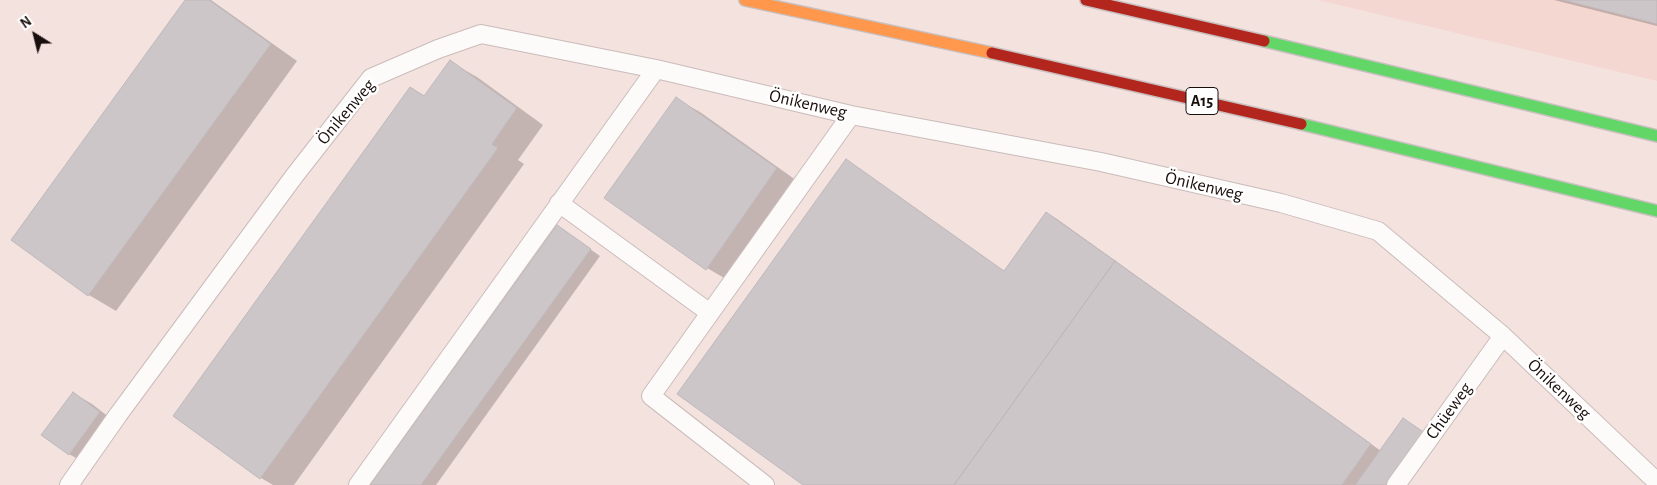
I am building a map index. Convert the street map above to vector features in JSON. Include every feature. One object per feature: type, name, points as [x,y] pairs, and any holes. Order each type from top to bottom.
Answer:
[{"type":"highway","name":"A15","points":[[745,0],[1222,105],[1657,211]]},
{"type":"highway","points":[[1086,0],[1657,136]]},
{"type":"lane","name":"Önikenweg","points":[[69,485],[118,415],[289,183],[372,78],[438,49],[481,34],[656,69],[852,115],[1101,162],[1281,203],[1378,231],[1503,336],[1657,482]]},
{"type":"lane","points":[[358,485],[656,69]]},
{"type":"lane","points":[[765,485],[651,396],[852,115]]},
{"type":"lane","points":[[559,203],[710,313]]},
{"type":"lane","name":"Chüeweg","points":[[1396,485],[1503,336]]},
{"type":"shaded area","points":[[1317,0],[1657,0],[1657,81],[1356,9]]},
{"type":"building","points":[[185,0],[209,0],[271,44],[88,296],[11,240]]},
{"type":"building","points":[[1563,0],[1657,0],[1657,24]]},
{"type":"building","points":[[450,60],[517,108],[492,144],[498,148],[260,479],[173,416],[410,87],[424,96]]},
{"type":"building","points":[[676,97],[777,168],[706,270],[604,198]]},
{"type":"building","points":[[846,159],[1004,271],[1046,212],[1115,261],[954,485],[803,485],[677,394]]},
{"type":"building","points":[[557,225],[591,249],[421,485],[370,485]]},
{"type":"building","points":[[1115,261],[1371,444],[1342,485],[954,485]]},
{"type":"building","points":[[73,392],[100,412],[69,455],[41,435]]},
{"type":"building","points":[[1403,418],[1425,433],[1387,485],[1355,485]]},
{"type":"traffic: fast","points":[[1264,41],[1657,136]]},
{"type":"traffic: fast","points":[[1301,124],[1657,211]]},
{"type":"traffic: slow","points":[[745,0],[992,53]]},
{"type":"traffic: jam","points":[[1086,0],[1264,41]]},
{"type":"traffic: jam","points":[[992,53],[1301,124]]}]
